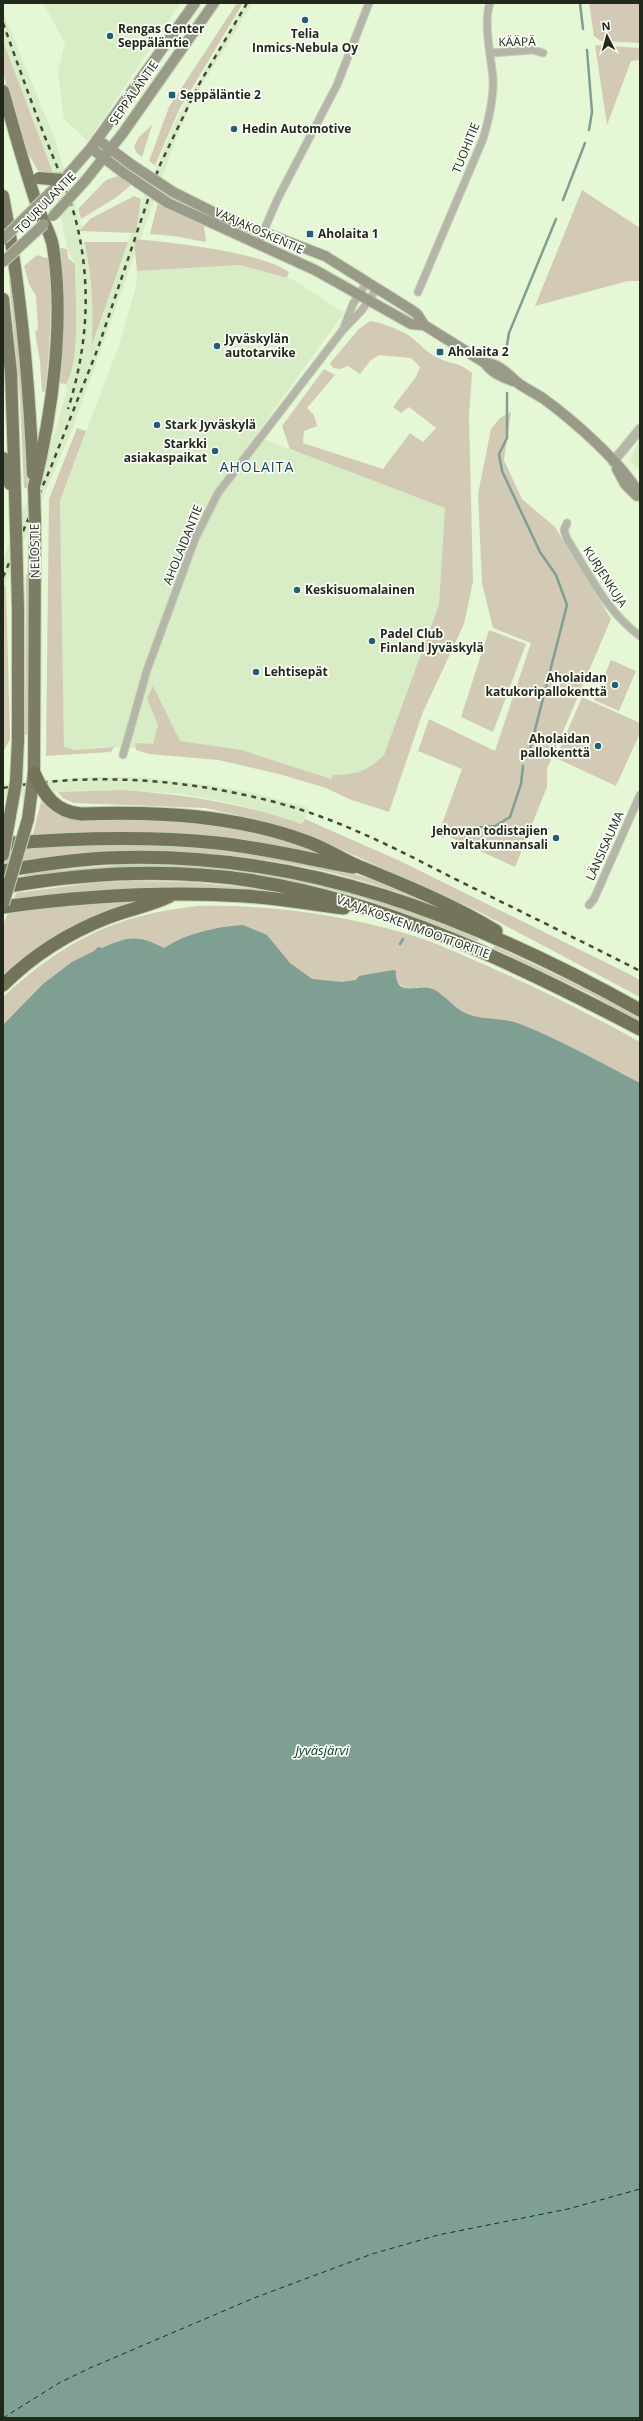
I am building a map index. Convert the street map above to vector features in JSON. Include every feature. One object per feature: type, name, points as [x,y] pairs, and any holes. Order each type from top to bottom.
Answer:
[{"type":"highway","points":[[3,91],[37,206],[53,247],[56,285],[56,336],[46,439],[34,487]]},
{"type":"highway","points":[[27,172],[39,178],[63,180]]},
{"type":"highway","name":"NELOSTIE","points":[[3,196],[22,314],[32,437],[36,568],[34,773],[26,827],[3,904]]},
{"type":"highway","name":"NELOSTIE","points":[[3,300],[11,373],[18,608],[18,740],[15,790],[3,855]]},
{"type":"highway","points":[[3,458],[14,494]]},
{"type":"highway","points":[[34,773],[42,789],[53,804],[65,812],[81,814],[176,814],[247,825],[307,842],[440,902],[490,927],[537,956]]},
{"type":"highway","points":[[3,844],[105,839],[173,839],[275,851],[362,868]]},
{"type":"highway","name":"VAAJAKOSKEN MOOTTORITIE","points":[[3,871],[52,863],[106,858],[196,860],[273,868],[312,876],[396,899],[537,956],[640,1010]]},
{"type":"highway","name":"VAAJAKOSKEN MOOTTORITIE","points":[[3,887],[53,878],[91,875],[191,875],[268,883],[338,899],[374,910],[493,956],[588,1000],[640,1029]]},
{"type":"highway","points":[[3,907],[126,894],[173,894],[267,897],[374,910]]},
{"type":"highway","points":[[3,985],[46,950],[71,934],[105,919],[151,905],[173,894]]},
{"type":"main road","name":"SEPPÄLÄNTIE","points":[[91,148],[195,3]]},
{"type":"main road","name":"SEPPÄLÄNTIE","points":[[104,158],[214,3]]},
{"type":"main road","name":"VAAJAKOSKENTIE","points":[[98,139],[132,165],[173,192],[262,232],[325,256],[417,314],[424,325],[485,362],[492,363],[505,370],[517,382],[560,412],[631,479],[640,495]]},
{"type":"main road","name":"VAAJAKOSKENTIE","points":[[91,148],[125,174],[168,203],[315,270],[411,324],[424,325]]},
{"type":"main road","name":"TOURULANTIE","points":[[3,239],[63,180],[91,148]]},
{"type":"main road","name":"TOURULANTIE","points":[[3,262],[44,224],[85,181],[104,158]]},
{"type":"main road","name":"VAAJAKOSKENTIE","points":[[613,462],[625,484],[640,499]]},
{"type":"street","points":[[258,244],[262,232],[337,85],[369,3]]},
{"type":"street","name":"TUOHITIE","points":[[418,292],[483,139],[490,117],[493,79],[487,17],[490,3]]},
{"type":"street","name":"KÄÄPÄ","points":[[491,53],[533,50],[543,52]]},
{"type":"street","name":"AHOLAIDANTIE","points":[[342,331],[367,282]]},
{"type":"street","name":"AHOLAIDANTIE","points":[[123,755],[147,670],[202,520],[219,491],[342,331],[368,301],[377,288]]},
{"type":"street","points":[[613,462],[640,429]]},
{"type":"street","name":"KURJENKUJA","points":[[567,523],[564,530],[567,540],[604,598],[622,622],[640,636]]},
{"type":"street","name":"LÄNSISAUMA","points":[[589,906],[594,899],[640,795]]},
{"type":"shaded area","points":[[43,3],[181,3],[88,141],[64,119],[58,71],[65,43]]},
{"type":"shaded area","points":[[237,3],[243,3],[179,110],[155,165],[149,161],[169,107]]},
{"type":"shaded area","points":[[245,3],[253,3],[192,101],[175,142],[73,428],[3,589],[3,560],[55,432],[67,390],[66,384],[74,347],[76,310],[75,264],[67,249],[53,173],[3,41],[3,12],[54,137],[82,227],[79,231],[91,268],[94,303],[93,343],[144,196],[178,116]]},
{"type":"shaded area","points":[[589,3],[640,3],[640,43],[601,41],[594,36]]},
{"type":"shaded area","points":[[3,41],[53,173],[38,171],[27,151],[3,74]]},
{"type":"shaded area","points":[[595,45],[640,48],[640,60],[631,61],[607,125]]},
{"type":"shaded area","points":[[152,125],[142,157],[136,152],[134,146],[139,137]]},
{"type":"shaded area","points":[[118,176],[131,185],[117,197],[81,219],[78,209],[106,180]]},
{"type":"shaded area","points":[[582,190],[640,228],[640,281],[628,281],[535,306]]},
{"type":"shaded area","points":[[134,196],[141,199],[136,233],[79,231],[90,219]]},
{"type":"shaded area","points":[[158,202],[204,226],[206,242],[174,236],[150,234]]},
{"type":"shaded area","points":[[134,239],[214,249],[258,259],[276,265],[289,272],[287,278],[240,265],[137,271]]},
{"type":"shaded area","points":[[84,242],[128,242],[92,345],[92,293]]},
{"type":"shaded area","points":[[60,248],[67,249],[68,258],[75,264],[76,326],[74,359],[71,373],[66,384],[58,383],[64,304]]},
{"type":"shaded area","points":[[37,255],[49,259],[50,276],[50,342],[45,391],[42,392],[40,362],[35,332],[38,329],[36,296],[29,284],[24,266]]},
{"type":"shaded area","points":[[240,265],[294,280],[344,313],[255,436],[445,508],[451,612],[373,799],[224,758],[163,749],[106,747],[76,750],[64,747],[60,501],[119,345],[136,287],[137,271]]},
{"type":"shaded area","points":[[12,278],[24,396],[28,488],[24,488],[20,397],[9,280]]},
{"type":"shaded area","points":[[370,321],[385,324],[403,332],[434,356],[459,365],[472,373],[469,415],[473,582],[464,624],[423,712],[389,812],[349,799],[326,788],[279,774],[218,760],[149,754],[136,750],[135,743],[153,744],[158,725],[147,698],[153,686],[180,741],[241,750],[331,779],[334,775],[356,773],[367,769],[384,755],[439,605],[445,508],[290,449],[282,426],[324,369],[335,375],[307,408],[314,415],[317,426],[304,431],[303,443],[383,469],[410,433],[423,442],[436,428],[409,407],[401,413],[393,407],[416,377],[420,367],[411,358],[379,355],[370,361],[360,374],[348,366],[340,369],[333,368],[330,363],[359,329]]},
{"type":"shaded area","points":[[511,412],[504,460],[522,499],[555,527],[611,619],[547,769],[547,787],[515,867],[439,832],[462,769],[418,751],[429,719],[495,751],[531,643],[493,628],[482,583],[478,494],[491,429],[500,418]]},
{"type":"shaded area","points":[[77,428],[86,431],[60,501],[64,747],[76,750],[114,747],[111,752],[46,756],[49,499]]},
{"type":"shaded area","points":[[640,439],[640,471],[630,460]]},
{"type":"shaded area","points":[[26,574],[29,575],[30,734],[25,735]]},
{"type":"shaded area","points":[[6,584],[10,739],[3,752],[3,589]]},
{"type":"shaded area","points":[[489,630],[526,644],[493,732],[461,717]]},
{"type":"shaded area","name":"Aholaidan katukoripallokenttä","points":[[611,660],[636,671],[619,711],[594,700]]},
{"type":"shaded area","name":"Aholaidan pallokenttä","points":[[582,697],[640,723],[640,733],[616,786],[556,758]]},
{"type":"shaded area","points":[[94,777],[142,777],[215,786],[254,793],[309,808],[303,824],[235,804],[183,794],[123,790],[58,792],[3,799],[3,784]]},
{"type":"shaded area","points":[[123,790],[170,794],[214,801],[235,805],[302,824],[305,819],[400,861],[629,974],[640,980],[640,997],[474,909],[311,836],[259,820],[205,808],[74,803],[63,798],[58,792]]},
{"type":"shaded area","points":[[42,798],[49,806],[201,821],[280,838],[330,857],[301,850],[32,838]]},
{"type":"shaded area","points":[[106,843],[219,847],[338,869],[380,882],[439,907],[423,903],[385,888],[334,873],[259,859],[222,855],[186,852],[112,852],[39,858],[3,863],[3,848]]},
{"type":"shaded area","points":[[131,864],[177,865],[221,869],[309,883],[394,907],[478,939],[477,941],[362,898],[317,886],[246,874],[86,870],[24,876],[24,873]]},
{"type":"shaded area","points":[[128,881],[192,882],[268,890],[267,893],[13,901],[16,893],[92,883]]},
{"type":"shaded area","points":[[149,899],[137,904],[3,979],[3,925],[9,911]]},
{"type":"shaded area","points":[[197,906],[249,907],[301,912],[353,920],[424,939],[523,982],[640,1042],[640,1177],[418,987],[402,987],[395,979],[3,1068],[3,997],[25,977],[47,960],[69,946],[115,924],[140,916],[167,910]]},
{"type":"shaded area","points":[[495,946],[592,992],[640,1018],[640,1022],[590,994],[493,948]]},
{"type":"water","name":"Jyväsjärvi","points":[[243,925],[267,935],[290,963],[312,979],[342,982],[356,980],[359,976],[393,970],[396,971],[397,980],[404,988],[429,988],[442,995],[459,1010],[470,1015],[506,1020],[535,1030],[566,1044],[640,1083],[640,2418],[3,2418],[3,1025],[43,984],[72,962],[94,951],[98,947],[102,948],[127,939],[140,939],[164,948],[182,938],[202,932],[222,927]]},
{"type":"waterway","points":[[580,3],[583,29]]},
{"type":"waterway","points":[[587,50],[592,112],[589,130]]},
{"type":"waterway","points":[[563,200],[585,143]]},
{"type":"waterway","points":[[506,351],[509,333],[556,219]]},
{"type":"waterway","points":[[507,393],[507,438],[499,454],[502,471],[540,552],[556,575],[567,605],[528,757]]},
{"type":"waterway","points":[[443,836],[449,830],[495,826],[510,817],[521,784],[523,766]]},
{"type":"waterway","points":[[400,944],[403,939]]},
{"type":"ferry route","points":[[3,2418],[59,2383],[90,2368],[254,2298],[372,2254],[438,2235],[568,2209],[640,2189]]},
{"type":"railway","points":[[3,577],[51,467],[98,348],[159,167],[198,86],[247,3]]},
{"type":"railway","points":[[3,23],[68,195],[75,217],[80,241],[86,290],[85,314],[80,362],[68,409]]},
{"type":"railway","points":[[3,788],[75,780],[111,779],[147,781],[183,784],[219,790],[289,806],[331,820],[392,847],[640,971]]},
{"type":"place","name":"Telia Inmics-Nebula Oy","points":[[305,20]]},
{"type":"place","name":"Rengas Center Seppäläntie","points":[[110,36]]},
{"type":"place","name":"Seppäläntie 2","points":[[172,95]]},
{"type":"place","name":"Hedin Automotive","points":[[234,129]]},
{"type":"place","name":"Aholaita 1","points":[[310,234]]},
{"type":"place","name":"Jyväskylän autotarvike","points":[[217,346]]},
{"type":"place","name":"Aholaita 2","points":[[440,352]]},
{"type":"place","name":"Stark Jyväskylä","points":[[157,425]]},
{"type":"place","name":"Starkki asiakaspaikat","points":[[215,451]]},
{"type":"place","name":"Keskisuomalainen","points":[[297,590]]},
{"type":"place","name":"Padel Club Finland Jyväskylä","points":[[372,641]]},
{"type":"place","name":"Lehtisepät","points":[[256,672]]},
{"type":"place","name":"Aholaidan katukoripallokenttä","points":[[615,685]]},
{"type":"place","name":"Aholaidan pallokenttä","points":[[598,746]]},
{"type":"place","name":"Jehovan todistajien valtakunnansali","points":[[556,838]]},
{"type":"district","name":"AHOLAITA","points":[[257,467]]}]
